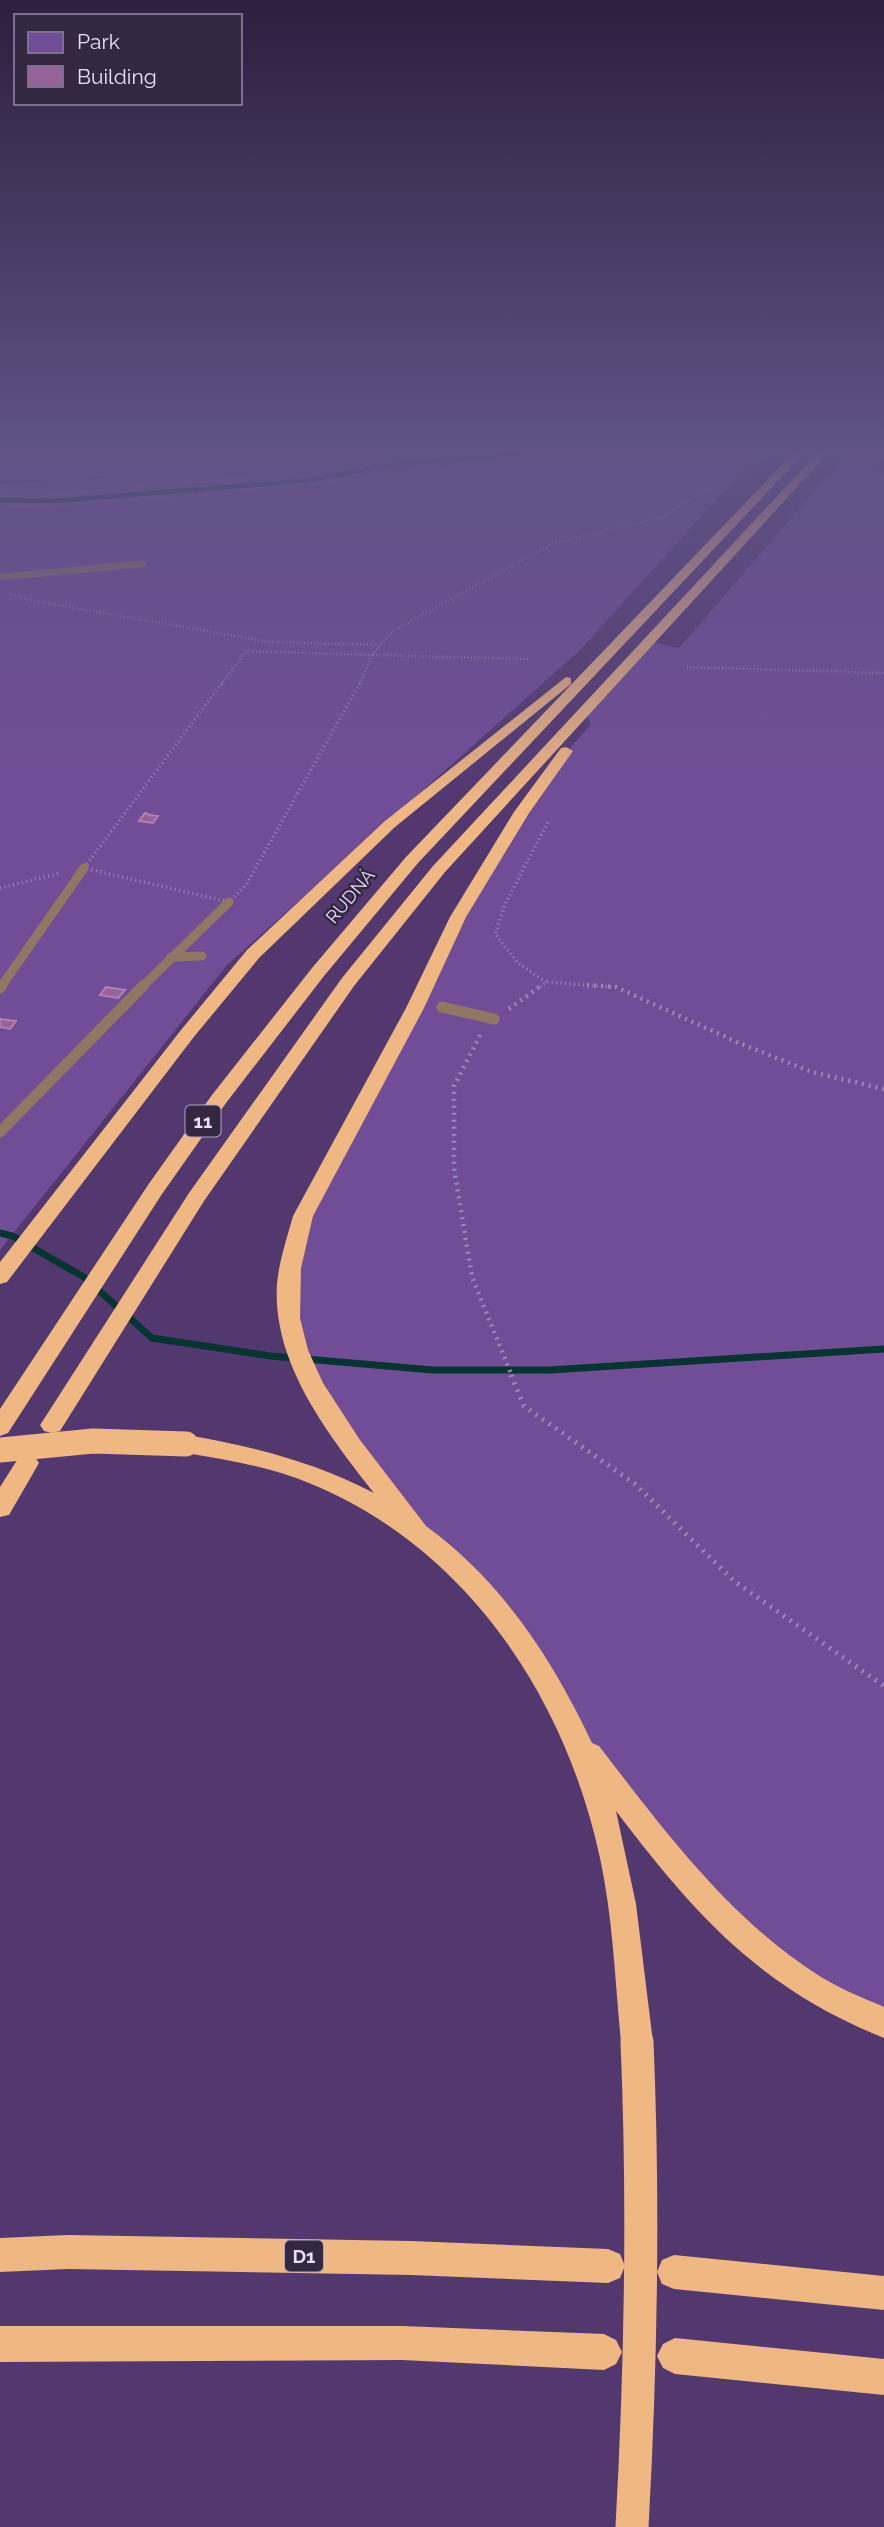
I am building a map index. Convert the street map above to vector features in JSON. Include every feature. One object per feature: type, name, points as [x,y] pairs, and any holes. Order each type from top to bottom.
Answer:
[{"type":"highway","name":"RUDNÁ","points":[[0,1427],[155,1190],[219,1099],[318,972],[412,860],[689,568]]},
{"type":"highway","name":"11","points":[[52,1425],[196,1198],[348,982],[439,869],[718,568]]},
{"type":"highway","points":[[0,1277],[187,1034],[253,954],[390,824],[633,627]]},
{"type":"highway","points":[[415,1529],[344,1436],[317,1394],[301,1360],[291,1323],[287,1287],[294,1250],[303,1216],[415,1007],[458,917],[544,780],[591,723],[586,713]]},
{"type":"highway","points":[[0,1450],[74,1441],[116,1440],[186,1444],[243,1454],[333,1483],[377,1504],[415,1529],[454,1562],[505,1620],[550,1686],[574,1735],[596,1794],[613,1857],[624,1925],[637,2042],[642,2124],[643,2261],[632,2527]]},
{"type":"highway","points":[[0,1508],[27,1463]]},
{"type":"highway","points":[[574,1735],[666,1854],[757,1947],[812,1987],[884,2023]]},
{"type":"highway","name":"D1","points":[[0,2255],[68,2252],[315,2256],[608,2266]]},
{"type":"highway","points":[[674,2272],[884,2293]]},
{"type":"highway","points":[[0,2344],[402,2343],[604,2352]]},
{"type":"highway","points":[[675,2356],[884,2377]]},
{"type":"lane","points":[[0,577],[99,568]]},
{"type":"lane","points":[[0,988],[84,868]]},
{"type":"lane","points":[[0,1132],[170,957],[229,902]]},
{"type":"lane","points":[[170,957],[202,956]]},
{"type":"lane","points":[[442,1007],[494,1019]]},
{"type":"path","points":[[508,568],[393,631],[380,645],[372,655],[365,675],[246,885],[229,902],[84,868],[246,651],[372,655],[530,659]]},
{"type":"path","points":[[10,593],[29,600],[269,642],[380,645]]},
{"type":"path","points":[[687,667],[884,673]]},
{"type":"path","points":[[548,822],[506,902],[495,934],[518,963],[545,982],[616,987],[739,1043],[812,1072],[884,1089]]},
{"type":"path","points":[[0,888],[36,877],[69,873]]},
{"type":"path","points":[[545,982],[484,1025],[454,1086],[454,1168],[472,1277],[524,1406],[635,1484],[734,1581],[884,1686]]},
{"type":"green space","points":[[0,568],[654,568],[579,651],[227,965],[0,1250]]},
{"type":"green space","points":[[748,568],[884,568],[884,2023],[812,1987],[666,1854],[550,1686],[415,1529],[301,1360],[294,1250],[458,917],[567,751],[591,724],[586,713],[650,642],[679,648]],"holes":[[[834,1351],[835,1352],[550,1370],[522,1370]]]},
{"type":"building","points":[[145,813],[158,816],[153,823],[139,821]]},
{"type":"building","points":[[106,987],[125,990],[118,998],[100,995]]},
{"type":"building","points":[[0,1019],[16,1021],[10,1029],[0,1027]]},
{"type":"waterway","points":[[0,1233],[12,1236],[84,1277],[152,1338],[271,1356],[433,1370],[550,1370],[884,1349]]}]
